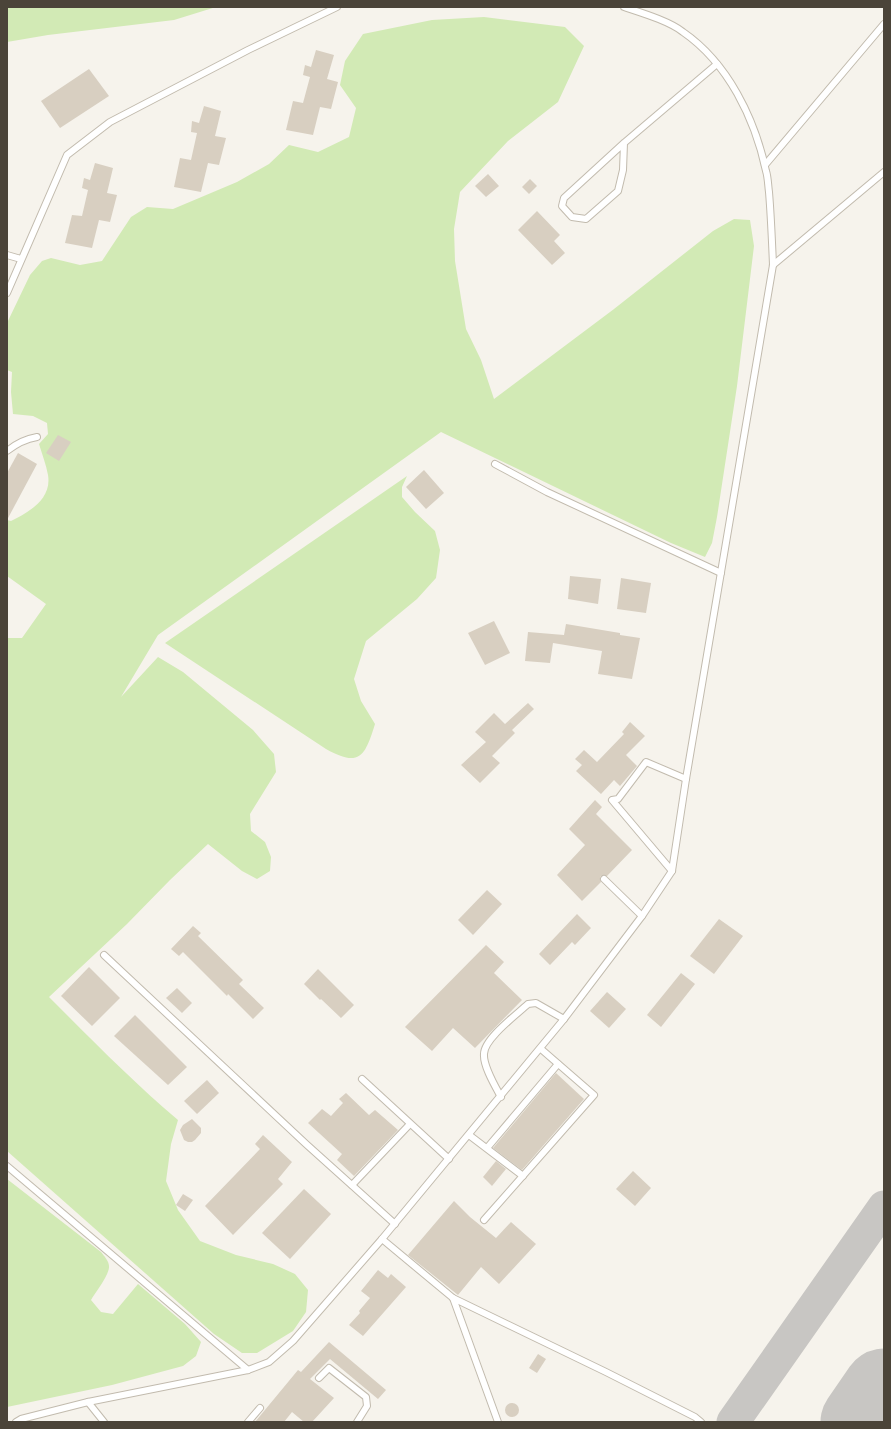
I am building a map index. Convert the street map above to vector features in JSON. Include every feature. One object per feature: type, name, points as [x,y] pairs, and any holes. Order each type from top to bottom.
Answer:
[{"type":"lane","points":[[7,293],[67,155],[110,122],[248,50],[337,7]]},
{"type":"lane","points":[[16,1422],[21,1419],[88,1402],[248,1370],[269,1362],[293,1341],[395,1224],[501,1097],[564,1019],[642,916],[672,871],[686,779],[773,265],[771,210],[767,172],[755,131],[741,100],[717,64],[707,52],[683,31],[649,15],[624,7]]},
{"type":"lane","points":[[765,165],[884,24]]},
{"type":"lane","points":[[624,143],[623,170],[618,192],[586,219],[572,217],[562,206],[564,198],[624,143],[717,64]]},
{"type":"lane","points":[[773,265],[884,172]]},
{"type":"lane","points":[[7,255],[21,259]]},
{"type":"lane","points":[[7,451],[17,443],[27,438],[37,437]]},
{"type":"lane","points":[[495,464],[547,492],[721,573]]},
{"type":"lane","points":[[672,871],[612,800],[618,799],[646,762],[686,779]]},
{"type":"lane","points":[[604,879],[642,916]]},
{"type":"lane","points":[[104,955],[395,1224]]},
{"type":"lane","points":[[501,1097],[484,1062],[483,1053],[489,1042],[528,1004],[536,1003],[564,1019]]},
{"type":"lane","points":[[484,1220],[594,1095],[540,1049]]},
{"type":"lane","points":[[487,1148],[558,1064]]},
{"type":"lane","points":[[362,1079],[449,1159]]},
{"type":"lane","points":[[352,1185],[410,1124]]},
{"type":"lane","points":[[469,1135],[523,1176]]},
{"type":"lane","points":[[7,1166],[248,1370]]},
{"type":"lane","points":[[382,1239],[453,1298],[606,1372],[696,1417],[701,1422]]},
{"type":"lane","points":[[453,1298],[498,1422]]},
{"type":"lane","points":[[318,1378],[329,1368],[366,1397],[367,1406],[357,1422]]},
{"type":"lane","points":[[88,1402],[104,1422]]},
{"type":"lane","points":[[248,1422],[260,1408]]},
{"type":"green space","points":[[7,7],[216,7],[174,20],[48,35],[7,42]]},
{"type":"green space","points":[[484,17],[565,27],[584,46],[558,102],[508,141],[460,192],[454,229],[455,261],[466,329],[481,360],[494,399],[614,309],[713,231],[734,219],[750,220],[754,246],[737,386],[717,517],[712,543],[705,557],[671,543],[441,432],[158,635],[121,697],[158,657],[183,672],[253,730],[274,754],[276,772],[250,814],[251,831],[265,842],[271,857],[270,871],[257,879],[242,871],[208,844],[127,924],[49,997],[128,1075],[178,1120],[171,1144],[166,1181],[178,1210],[200,1241],[236,1255],[273,1264],[295,1274],[308,1290],[306,1312],[293,1331],[257,1353],[242,1353],[214,1334],[7,1151],[7,638],[22,638],[46,604],[7,576],[7,520],[11,521],[32,509],[43,498],[48,483],[48,475],[39,444],[48,434],[47,423],[33,416],[13,414],[11,392],[12,372],[7,370],[7,323],[30,275],[42,261],[51,258],[80,265],[102,261],[131,217],[147,207],[173,209],[237,182],[269,164],[289,145],[318,152],[349,137],[356,108],[340,85],[345,61],[363,34],[432,20]]},
{"type":"green space","points":[[407,476],[402,487],[402,497],[435,531],[440,550],[436,578],[417,599],[366,641],[354,679],[361,701],[375,724],[368,744],[360,756],[347,758],[326,749],[165,643]]},
{"type":"green space","points":[[7,1179],[101,1252],[106,1259],[109,1269],[91,1300],[101,1312],[113,1314],[138,1284],[185,1324],[201,1342],[196,1356],[183,1366],[112,1385],[7,1407]]},
{"type":"building","points":[[316,50],[334,55],[327,79],[338,82],[331,109],[320,107],[313,135],[286,130],[293,101],[303,103],[310,77],[303,75],[305,65],[311,67]]},
{"type":"building","points":[[89,69],[109,96],[60,128],[41,101]]},
{"type":"building","points":[[204,106],[221,111],[215,136],[226,138],[219,165],[208,163],[201,192],[174,187],[180,158],[191,160],[197,133],[191,132],[192,121],[199,123]]},
{"type":"building","points":[[95,163],[113,168],[107,193],[117,195],[110,222],[99,220],[92,248],[65,243],[72,215],[82,216],[88,190],[82,188],[84,178],[90,180]]},
{"type":"building","points":[[488,174],[499,186],[486,197],[475,186]]},
{"type":"building","points":[[530,179],[537,186],[529,194],[522,187]]},
{"type":"building","points":[[537,211],[560,235],[554,241],[565,253],[552,265],[518,230]]},
{"type":"building","points":[[58,435],[71,442],[59,461],[46,453]]},
{"type":"building","points":[[18,453],[37,464],[7,520],[7,473]]},
{"type":"building","points":[[424,470],[444,493],[426,509],[406,487]]},
{"type":"building","points":[[570,576],[601,579],[598,604],[568,599]]},
{"type":"building","points":[[621,578],[651,583],[646,613],[617,609]]},
{"type":"building","points":[[494,621],[510,653],[485,665],[468,633]]},
{"type":"building","points":[[566,624],[640,638],[632,679],[598,674],[602,651],[553,643],[550,663],[525,661],[528,632],[564,635]]},
{"type":"building","points":[[528,703],[534,709],[512,730],[515,733],[492,756],[500,763],[480,783],[461,765],[486,742],[475,732],[494,713],[505,724]]},
{"type":"building","points":[[630,722],[645,736],[626,755],[637,766],[620,786],[614,780],[601,794],[576,771],[582,765],[575,759],[584,750],[597,762],[624,734],[622,732]]},
{"type":"building","points":[[595,800],[602,807],[596,814],[632,850],[607,876],[601,876],[601,882],[582,901],[557,875],[585,845],[569,829]]},
{"type":"building","points":[[487,890],[502,904],[473,935],[458,920]]},
{"type":"building","points":[[577,914],[591,928],[575,945],[572,942],[550,965],[539,954]]},
{"type":"building","points":[[719,919],[743,936],[714,974],[690,956]]},
{"type":"building","points":[[193,926],[201,933],[198,936],[243,980],[239,984],[264,1008],[253,1019],[228,994],[227,996],[183,952],[179,956],[171,949]]},
{"type":"building","points":[[486,945],[504,962],[494,973],[522,1000],[475,1048],[453,1028],[432,1051],[405,1027]]},
{"type":"building","points":[[89,967],[120,998],[92,1026],[61,996]]},
{"type":"building","points":[[318,969],[354,1005],[341,1018],[304,984]]},
{"type":"building","points":[[681,973],[695,984],[661,1027],[647,1015]]},
{"type":"building","points":[[177,988],[192,1003],[182,1013],[166,998]]},
{"type":"building","points":[[607,992],[626,1009],[609,1028],[590,1011]]},
{"type":"building","points":[[135,1015],[187,1067],[168,1085],[114,1036]]},
{"type":"building","points":[[556,1073],[584,1099],[522,1170],[493,1148]]},
{"type":"building","points":[[207,1080],[219,1093],[197,1114],[184,1101]]},
{"type":"building","points":[[346,1093],[369,1115],[375,1110],[398,1130],[354,1176],[337,1160],[342,1154],[308,1123],[322,1109],[331,1116],[343,1103],[339,1099]]},
{"type":"building","points":[[192,1119],[201,1128],[201,1133],[195,1140],[188,1142],[184,1140],[180,1130],[183,1125]]},
{"type":"building","points":[[263,1135],[292,1162],[278,1179],[283,1184],[233,1235],[205,1206],[260,1149],[255,1144]]},
{"type":"building","points":[[496,1161],[506,1169],[492,1186],[483,1177]]},
{"type":"building","points":[[633,1171],[651,1188],[635,1206],[616,1189]]},
{"type":"building","points":[[304,1189],[331,1214],[290,1259],[262,1233]]},
{"type":"building","points":[[183,1194],[193,1200],[185,1211],[176,1205]]},
{"type":"building","points":[[454,1201],[470,1217],[496,1238],[511,1222],[536,1244],[499,1284],[481,1267],[458,1295],[408,1255]]},
{"type":"building","points":[[378,1270],[388,1278],[391,1274],[406,1287],[363,1336],[349,1325],[360,1313],[359,1311],[370,1298],[361,1291]]},
{"type":"building","points":[[329,1342],[386,1390],[378,1399],[330,1359],[310,1379],[334,1398],[312,1422],[304,1422],[292,1412],[284,1422],[255,1422],[298,1370],[301,1372]]},
{"type":"building","points":[[538,1354],[546,1359],[537,1373],[529,1368]]},
{"type":"building","points":[[512,1403],[517,1405],[519,1410],[517,1415],[512,1417],[507,1415],[505,1410],[507,1405]]},
{"type":"taxiway","points":[[733,1422],[884,1207]]},
{"type":"runway","points":[[862,1422],[884,1390]]}]
